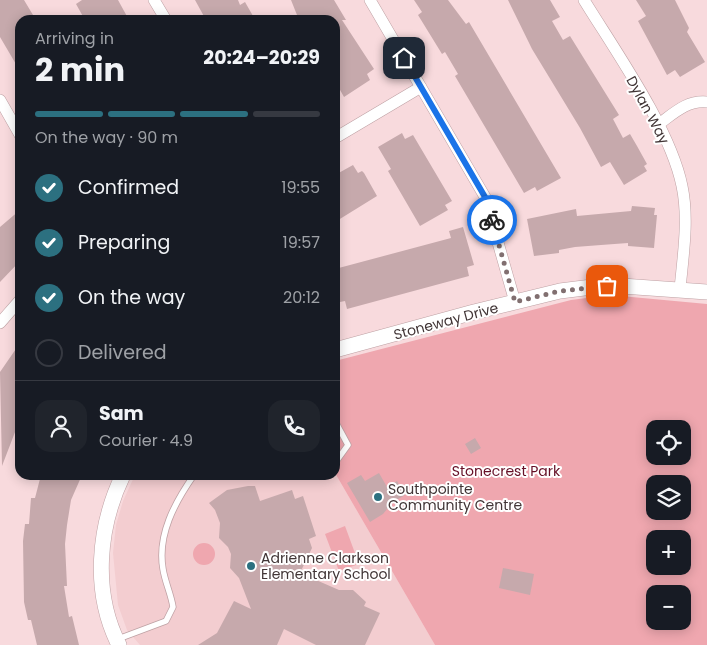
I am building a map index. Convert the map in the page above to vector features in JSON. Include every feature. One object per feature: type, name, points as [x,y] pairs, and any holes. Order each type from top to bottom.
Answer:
[{"type":"street","points":[[154,0],[163,15]]},
{"type":"street","points":[[370,0],[485,197],[515,302]]},
{"type":"street","name":"Dylan Way","points":[[584,0],[659,124],[682,186],[685,222],[680,289]]},
{"type":"street","points":[[340,135],[420,87]]},
{"type":"street","points":[[0,100],[15,126]]},
{"type":"street","points":[[659,124],[684,105],[697,101],[707,102]]},
{"type":"street","name":"Stoneway Drive","points":[[340,349],[560,291],[592,287],[680,289],[707,292]]},
{"type":"street","points":[[0,323],[15,306]]},
{"type":"street","points":[[117,642],[103,588],[102,540],[107,514],[121,480]]},
{"type":"lane","points":[[340,430],[348,445],[340,455]]},
{"type":"lane","points":[[117,642],[166,621],[174,607],[163,568],[165,531],[178,497],[190,480]]},
{"type":"shaded area","name":"Adrienne Clarkson Elementary School","points":[[133,480],[339,480],[435,645],[140,645],[127,630],[118,605],[113,553],[116,525],[123,501]]},
{"type":"green space","name":"Stonecrest Park","points":[[610,295],[707,304],[707,645],[435,645],[340,480],[340,360],[571,300]]},
{"type":"green space","points":[[345,526],[359,564],[339,571],[325,534]]},
{"type":"green space","points":[[204,543],[212,546],[215,554],[212,562],[204,565],[196,562],[193,554],[196,546]]},
{"type":"building","points":[[0,0],[24,0],[33,15],[15,15],[15,62],[0,37]]},
{"type":"building","points":[[82,0],[118,0],[126,15],[82,15],[76,4]]},
{"type":"building","points":[[195,0],[238,0],[240,5],[245,2],[252,15],[203,15]]},
{"type":"building","points":[[291,0],[334,0],[346,20],[342,20],[374,69],[367,74],[370,80],[344,97],[340,90],[340,15],[297,15]]},
{"type":"building","points":[[414,0],[448,0],[466,24],[469,22],[561,178],[537,191],[535,187],[524,193],[455,76],[458,74],[445,52],[442,54],[418,15],[422,12]]},
{"type":"building","points":[[508,0],[550,0],[560,17],[552,21],[563,40],[570,36],[619,115],[613,119],[623,138],[630,134],[647,164],[644,166],[647,171],[624,185],[610,162],[601,167],[580,128],[532,49]]},
{"type":"building","points":[[636,0],[675,0],[689,28],[687,32],[705,62],[680,77],[675,70],[667,75],[638,21],[646,16]]},
{"type":"building","points":[[402,133],[405,139],[413,135],[452,201],[445,205],[448,210],[420,226],[388,171],[391,169],[378,147]]},
{"type":"building","points":[[353,165],[358,173],[362,171],[364,173],[377,196],[340,219],[340,172]]},
{"type":"building","points":[[632,206],[655,208],[654,215],[657,215],[654,248],[628,246],[628,243],[575,247],[559,250],[559,253],[534,256],[527,219],[576,209],[577,216],[631,211]]},
{"type":"building","points":[[15,214],[15,266],[0,282],[0,227]]},
{"type":"building","points":[[463,227],[474,265],[467,267],[469,276],[347,309],[345,301],[340,302],[340,268],[451,238],[449,231]]},
{"type":"building","points":[[15,350],[15,432],[2,466],[0,372]]},
{"type":"building","points":[[475,438],[481,448],[471,454],[465,444]]},
{"type":"building","name":"Southpointe Community Centre","points":[[379,473],[387,487],[397,481],[405,495],[393,502],[383,514],[370,522],[347,483],[361,475],[365,481]]},
{"type":"building","points":[[40,480],[80,480],[71,500],[67,525],[65,544],[67,586],[64,586],[69,617],[72,616],[79,645],[37,645],[31,620],[28,620],[24,602],[23,541],[25,524],[29,524],[31,498],[35,498]]},
{"type":"building","points":[[255,486],[260,501],[292,490],[295,499],[303,496],[316,536],[309,539],[312,548],[300,573],[339,590],[353,590],[366,602],[364,606],[380,613],[365,645],[316,645],[284,629],[277,645],[198,645],[217,633],[234,601],[251,609],[239,578],[230,568],[231,554],[228,547],[219,538],[220,523],[215,510],[209,503],[227,490]]},
{"type":"building","points":[[503,568],[534,574],[530,595],[499,588]]},
{"type":"way so far","points":[[492,220],[515,302],[560,291],[607,286]]},
{"type":"place","name":"Southpointe Community Centre","points":[[378,497]]},
{"type":"place","name":"Adrienne Clarkson Elementary School","points":[[251,566]]},
{"type":"route","points":[[404,58],[485,197],[492,220]]}]
